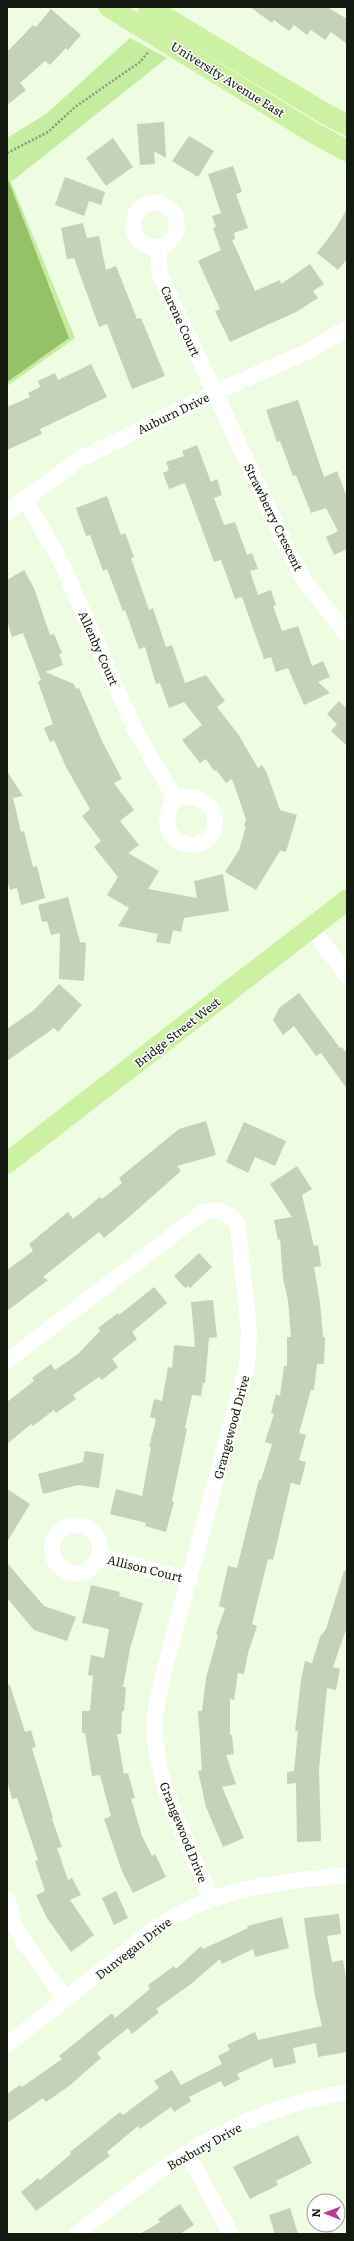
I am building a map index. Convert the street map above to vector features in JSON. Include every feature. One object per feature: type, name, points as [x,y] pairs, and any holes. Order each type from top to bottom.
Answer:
[{"type":"main road","name":"University Avenue East","points":[[109,7],[312,132],[347,150]]},
{"type":"main road","name":"University Avenue East","points":[[148,7],[324,113],[347,125]]},
{"type":"main road","name":"Bridge Street West","points":[[7,1163],[347,900]]},
{"type":"street","name":"Carene Court","points":[[158,247],[160,275],[214,392]]},
{"type":"street","name":"Auburn Drive","points":[[7,512],[80,459],[214,392],[311,350],[347,328]]},
{"type":"street","name":"Strawberry Crescent","points":[[214,392],[290,554],[306,583],[347,634]]},
{"type":"street","name":"Allenby Court","points":[[25,499],[60,560],[136,732],[174,796]]},
{"type":"street","points":[[312,928],[347,976]]},
{"type":"street","name":"Grangewood Drive","points":[[7,1360],[203,1212],[218,1209],[232,1215],[238,1226],[249,1332],[249,1355],[190,1580],[162,1678],[155,1719],[157,1758],[168,1796],[211,1899]]},
{"type":"street","name":"Allison Court","points":[[99,1556],[190,1580]]},
{"type":"street","name":"Dunvegan Drive","points":[[7,2045],[158,1926],[184,1910],[241,1889],[347,1874]]},
{"type":"street","points":[[7,1899],[14,1923],[22,1939],[66,2000]]},
{"type":"street","name":"Boxbury Drive","points":[[77,2234],[138,2186],[187,2153],[234,2128],[269,2112],[303,2101],[347,2092]]},
{"type":"street","points":[[187,2153],[231,2234]]},
{"type":"path","points":[[7,153],[48,132],[75,107],[140,62],[151,48]]},
{"type":"green space","points":[[130,38],[167,58],[11,182],[75,338],[7,386],[7,138],[46,114]]},
{"type":"green space","points":[[7,177],[69,338],[7,382]]},
{"type":"building","points":[[250,7],[327,7],[347,19],[347,44],[331,32],[325,40],[311,30],[307,35],[294,25],[289,31],[274,20],[272,23]]},
{"type":"building","points":[[51,9],[81,35],[68,50],[66,48],[50,65],[45,61],[20,83],[26,90],[7,105],[7,52],[33,25],[36,27]]},
{"type":"building","points":[[164,122],[166,158],[154,151],[155,164],[140,165],[137,124]]},
{"type":"building","points":[[189,136],[214,151],[198,177],[172,161]]},
{"type":"building","points":[[113,138],[133,167],[106,186],[86,158]]},
{"type":"building","points":[[233,166],[242,192],[236,194],[248,228],[234,233],[235,239],[232,240],[255,291],[280,280],[281,284],[310,264],[324,284],[313,291],[318,298],[296,312],[230,342],[215,311],[220,309],[198,261],[221,250],[213,228],[216,227],[212,216],[221,213],[208,174]]},
{"type":"building","points":[[65,177],[105,192],[101,205],[89,201],[84,216],[55,205]]},
{"type":"building","points":[[347,209],[347,259],[338,270],[317,253],[336,228]]},
{"type":"building","points":[[83,223],[87,238],[99,236],[106,270],[116,266],[137,319],[141,318],[165,376],[132,389],[107,324],[99,327],[74,258],[67,259],[61,228]]},
{"type":"building","points":[[91,364],[107,397],[40,429],[42,434],[7,450],[7,407],[30,397],[28,393],[40,387],[38,381],[55,373],[58,380]]},
{"type":"building","points":[[298,400],[324,477],[337,471],[347,497],[347,549],[334,555],[326,537],[338,531],[326,508],[311,513],[296,475],[293,476],[280,441],[277,442],[266,410]]},
{"type":"building","points":[[197,445],[211,482],[217,479],[222,495],[214,498],[224,525],[235,522],[247,555],[252,553],[258,569],[250,571],[258,595],[271,590],[276,605],[273,606],[282,631],[298,626],[312,666],[323,661],[330,677],[318,682],[330,693],[304,705],[288,668],[276,672],[271,657],[264,659],[242,597],[235,599],[221,560],[214,562],[185,483],[169,489],[163,473],[169,470],[166,462],[184,456],[182,451]]},
{"type":"building","points":[[107,496],[121,535],[125,533],[134,557],[131,558],[149,610],[153,608],[166,647],[172,645],[185,683],[206,675],[225,701],[217,707],[238,734],[258,768],[262,765],[266,771],[280,810],[297,815],[286,852],[280,851],[256,890],[225,872],[239,850],[246,826],[244,826],[246,819],[232,779],[226,783],[216,770],[214,771],[206,759],[200,763],[182,740],[202,725],[184,702],[169,708],[160,683],[156,684],[145,647],[139,649],[125,610],[123,611],[107,569],[103,571],[90,535],[86,536],[76,508]]},
{"type":"building","points":[[24,570],[34,588],[50,635],[54,634],[62,653],[59,654],[63,665],[45,672],[74,684],[76,689],[79,688],[103,743],[122,779],[114,783],[134,810],[120,821],[139,845],[128,853],[159,871],[148,889],[197,898],[194,881],[223,874],[229,911],[184,918],[181,932],[173,930],[170,944],[156,942],[158,934],[118,926],[129,908],[107,895],[118,877],[94,847],[101,841],[82,816],[90,809],[66,767],[54,740],[50,742],[44,728],[53,724],[38,682],[41,680],[23,633],[12,637],[7,621],[7,580]]},
{"type":"building","points":[[339,701],[347,709],[347,746],[331,731],[337,724],[327,714]]},
{"type":"building","points":[[7,771],[23,796],[13,798],[21,832],[24,831],[33,867],[37,866],[45,898],[21,905],[17,888],[10,890],[7,880]]},
{"type":"building","points":[[68,897],[80,942],[86,943],[84,981],[59,979],[60,933],[51,935],[47,921],[42,922],[38,905]]},
{"type":"building","points":[[59,984],[82,1005],[58,1032],[54,1028],[7,1061],[7,1029],[34,1010]]},
{"type":"building","points":[[299,993],[340,1048],[342,1047],[347,1054],[347,1089],[321,1053],[316,1056],[294,1026],[283,1035],[273,1020],[279,1008]]},
{"type":"building","points":[[206,1121],[216,1155],[177,1166],[181,1171],[137,1210],[104,1238],[99,1232],[43,1277],[48,1280],[7,1311],[7,1270],[33,1251],[29,1244],[68,1212],[73,1219],[100,1197],[102,1199],[122,1183],[119,1178],[179,1129]]},
{"type":"building","points":[[244,1122],[286,1141],[275,1166],[255,1157],[248,1173],[226,1162]]},
{"type":"building","points":[[297,1166],[312,1189],[302,1195],[314,1246],[318,1245],[321,1266],[314,1267],[320,1302],[323,1337],[325,1337],[324,1364],[317,1364],[314,1390],[311,1390],[299,1433],[306,1435],[299,1460],[306,1462],[300,1485],[291,1483],[273,1560],[268,1559],[259,1595],[252,1624],[257,1626],[248,1653],[244,1674],[238,1673],[234,1700],[230,1699],[230,1735],[232,1735],[234,1754],[226,1755],[236,1784],[222,1787],[244,1838],[223,1847],[206,1807],[198,1771],[202,1770],[198,1711],[202,1711],[206,1678],[218,1635],[216,1634],[225,1608],[219,1606],[228,1566],[237,1568],[259,1479],[261,1480],[272,1444],[265,1442],[274,1414],[271,1413],[276,1394],[280,1396],[284,1366],[287,1366],[287,1337],[291,1337],[288,1300],[283,1278],[280,1239],[278,1240],[274,1220],[292,1217],[270,1184]]},
{"type":"building","points":[[199,1253],[212,1267],[189,1289],[189,1286],[185,1288],[174,1276]]},
{"type":"building","points":[[154,1287],[167,1303],[132,1332],[137,1339],[112,1359],[118,1367],[102,1380],[99,1377],[73,1395],[76,1399],[56,1413],[54,1410],[33,1426],[31,1424],[7,1444],[7,1402],[34,1381],[32,1378],[51,1364],[55,1370],[78,1354],[100,1331],[98,1328],[118,1313],[119,1315]]},
{"type":"building","points":[[213,1300],[217,1337],[209,1338],[205,1383],[203,1383],[201,1396],[192,1395],[185,1428],[187,1429],[172,1501],[174,1502],[166,1532],[145,1526],[146,1523],[110,1514],[116,1489],[142,1496],[151,1447],[149,1447],[156,1419],[150,1417],[154,1399],[162,1401],[168,1367],[172,1368],[174,1345],[195,1347],[191,1302]]},
{"type":"building","points":[[85,1451],[104,1454],[99,1488],[78,1485],[43,1494],[38,1474],[83,1462]]},
{"type":"building","points":[[7,1489],[30,1504],[7,1542]]},
{"type":"building","points":[[7,1563],[44,1606],[76,1617],[67,1641],[34,1630],[7,1598]]},
{"type":"building","points":[[344,1571],[347,1571],[347,1627],[333,1667],[340,1669],[336,1690],[327,1688],[319,1769],[321,1841],[297,1842],[296,1783],[287,1784],[287,1772],[294,1771],[298,1731],[295,1731],[301,1680],[305,1661],[312,1663],[320,1637],[326,1629]]},
{"type":"building","points":[[91,1585],[120,1592],[119,1596],[143,1603],[130,1649],[123,1687],[126,1687],[124,1711],[122,1711],[121,1734],[117,1734],[124,1774],[128,1773],[135,1798],[131,1799],[142,1836],[152,1856],[155,1854],[166,1877],[133,1893],[122,1871],[104,1819],[111,1816],[100,1775],[92,1776],[85,1733],[82,1733],[82,1711],[90,1711],[93,1676],[88,1675],[91,1655],[104,1658],[109,1629],[82,1623]]},
{"type":"building","points":[[7,1685],[10,1685],[25,1732],[31,1730],[36,1747],[32,1748],[53,1818],[52,1819],[62,1847],[57,1848],[68,1880],[72,1878],[81,1895],[70,1900],[94,1935],[71,1952],[47,1918],[36,1895],[45,1891],[35,1861],[38,1860],[17,1798],[12,1799],[7,1780]]},
{"type":"building","points":[[116,1891],[128,1918],[114,1925],[102,1898]]},
{"type":"building","points":[[339,1914],[341,1934],[327,1936],[332,1962],[343,1960],[347,1983],[347,2052],[318,2057],[316,2043],[293,2048],[296,2063],[274,2068],[272,2058],[237,2074],[240,2079],[224,2087],[221,2081],[189,2097],[191,2101],[174,2112],[171,2107],[140,2129],[138,2126],[107,2152],[110,2156],[36,2211],[21,2192],[38,2178],[40,2180],[71,2154],[70,2152],[120,2112],[123,2115],[159,2088],[154,2081],[172,2070],[181,2085],[222,2064],[218,2056],[230,2050],[227,2045],[255,2032],[258,2040],[322,2026],[315,1996],[304,1918]]},
{"type":"building","points":[[282,1917],[289,1948],[255,1957],[253,1949],[222,1964],[220,1959],[191,1984],[156,2009],[159,2012],[132,2034],[128,2028],[97,2053],[101,2058],[69,2086],[46,2102],[43,2098],[7,2123],[7,2094],[20,2085],[22,2087],[62,2059],[59,2056],[112,2013],[115,2018],[150,1989],[148,1985],[174,1966],[176,1969],[201,1946],[203,1949],[248,1928],[247,1926]]},
{"type":"building","points":[[298,2135],[312,2163],[276,2181],[278,2185],[250,2199],[233,2167]]},
{"type":"building","points":[[180,2204],[194,2225],[180,2234],[140,2234],[160,2222],[158,2219]]},
{"type":"building","points":[[290,2208],[298,2234],[275,2234],[269,2215]]}]
